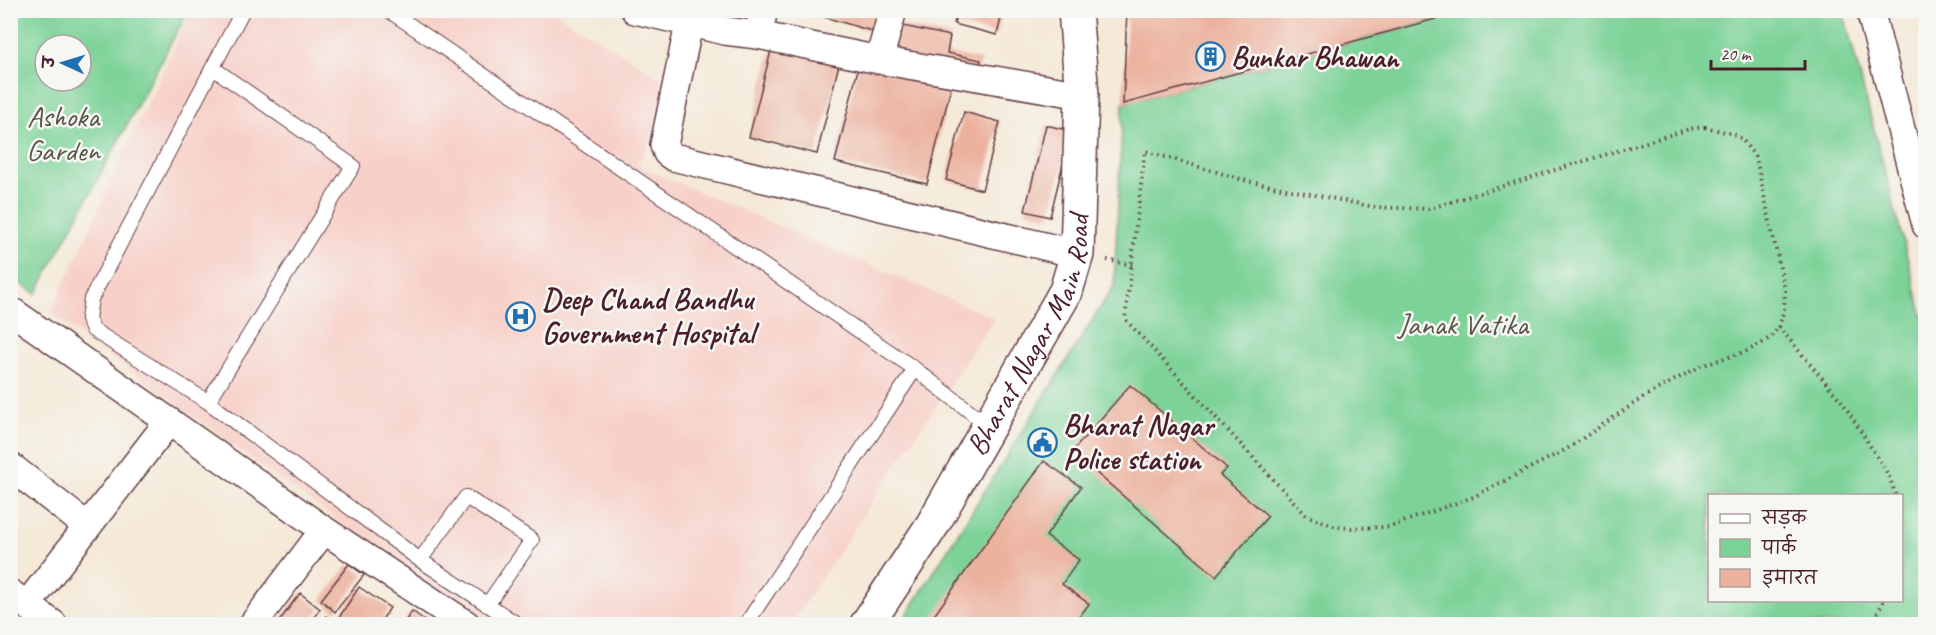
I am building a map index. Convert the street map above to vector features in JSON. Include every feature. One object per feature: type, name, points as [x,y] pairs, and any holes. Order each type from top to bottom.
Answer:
[{"type":"street","points":[[635,10],[689,24],[728,21],[761,23],[879,60],[1082,95]]},
{"type":"street","points":[[879,60],[893,10]]},
{"type":"street","name":"Bharat Nagar Main Road","points":[[867,624],[933,524],[1066,291],[1077,254],[1082,95],[1075,10]]},
{"type":"street","points":[[1870,10],[1926,225]]},
{"type":"street","points":[[689,24],[664,145],[667,153],[673,157],[1077,254]]},
{"type":"street","points":[[13,317],[465,624]]},
{"type":"street","points":[[53,624],[19,599],[87,526],[169,421]]},
{"type":"street","points":[[10,466],[87,526]]},
{"type":"street","points":[[253,624],[324,530]]},
{"type":"lane","points":[[243,10],[91,299],[88,319],[93,330],[208,402],[420,560],[517,624]]},
{"type":"lane","points":[[388,10],[915,369],[989,426]]},
{"type":"lane","points":[[208,402],[353,166],[213,68]]},
{"type":"lane","points":[[746,624],[915,369]]},
{"type":"lane","points":[[420,560],[466,497],[532,540],[486,604]]},
{"type":"path","points":[[1705,127],[1719,129],[1742,139],[1756,158],[1785,291],[1784,309],[1779,327],[1762,343],[1747,351],[1701,366],[1646,396],[1567,449],[1473,497],[1389,527],[1365,529],[1335,526],[1306,515],[1125,319],[1145,151],[1247,181],[1374,207],[1428,209],[1689,129],[1705,127]]},
{"type":"path","points":[[1779,327],[1843,403],[1889,476],[1896,494]]},
{"type":"path","points":[[1872,624],[1883,602]]},
{"type":"shaded area","name":"Deep Chand Bandhu Government Hospital","points":[[552,10],[675,87],[638,166],[994,318],[791,624],[479,624],[51,313],[190,11]]},
{"type":"green space","name":"Ashoka Garden","points":[[11,10],[188,11],[36,294],[11,276]]},
{"type":"green space","name":"Janak Vatika","points":[[1467,11],[1843,11],[1925,325],[1925,624],[901,624],[1114,286],[1123,104]]},
{"type":"building","points":[[801,10],[881,10],[875,32]]},
{"type":"building","points":[[957,10],[1003,10],[997,35],[954,24]]},
{"type":"building","name":"Bunkar Bhawan","points":[[1127,10],[1465,10],[1465,11],[1123,104]]},
{"type":"building","points":[[894,24],[950,36],[947,53],[981,60],[977,75],[888,52]]},
{"type":"building","points":[[774,39],[841,56],[817,154],[749,137]]},
{"type":"building","points":[[859,65],[951,87],[927,184],[835,162]]},
{"type":"building","points":[[964,112],[1000,122],[982,190],[946,180]]},
{"type":"building","points":[[1046,125],[1071,131],[1050,217],[1025,211]]},
{"type":"building","points":[[1130,385],[1227,468],[1220,475],[1268,516],[1216,576],[1072,452]]},
{"type":"building","points":[[1044,461],[1081,487],[1046,536],[1079,560],[1062,584],[1089,604],[1074,624],[928,624]]},
{"type":"building","points":[[349,564],[364,575],[335,612],[321,600]]},
{"type":"building","points":[[359,587],[390,608],[379,624],[346,624],[338,619]]},
{"type":"building","points":[[300,593],[320,609],[309,624],[277,624]]},
{"type":"building","points":[[412,611],[430,624],[403,624]]},
{"type":"building","points":[[326,616],[337,624],[320,624]]},
{"type":"place","name":"Bunkar Bhawan","points":[[1210,57]]},
{"type":"place","name":"Deep Chand Bandhu Government Hospital","points":[[521,316]]},
{"type":"place","name":"Bharat Nagar Police station","points":[[1042,442]]}]
